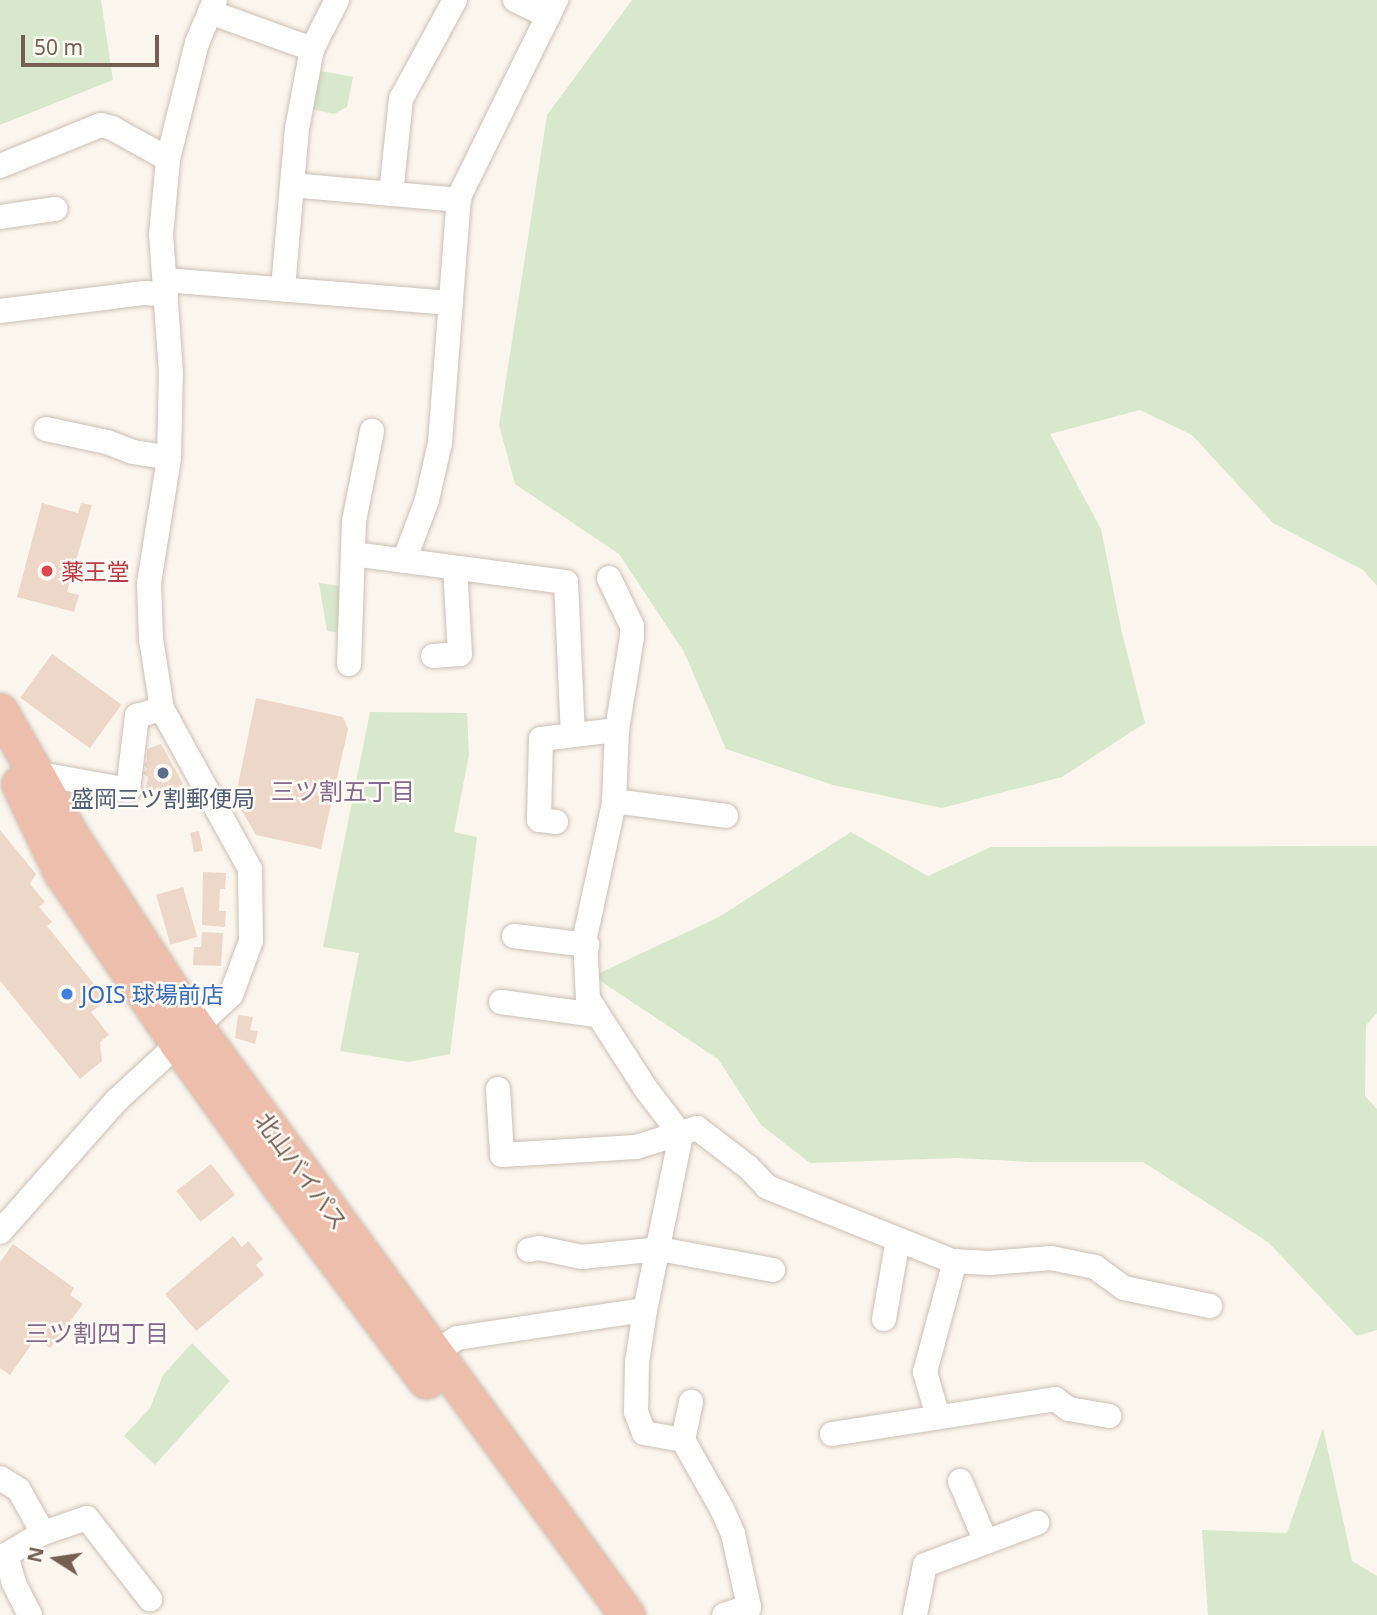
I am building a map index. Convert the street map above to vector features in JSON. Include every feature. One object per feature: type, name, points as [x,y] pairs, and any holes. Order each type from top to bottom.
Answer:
[{"type":"highway","name":"北山バイパス","points":[[0,711],[187,1035],[276,1181],[603,1615]]},
{"type":"highway","name":"北山バイパス","points":[[0,743],[61,872],[435,1352],[627,1615]]},
{"type":"street","points":[[283,288],[297,129],[312,49],[337,0]]},
{"type":"street","points":[[391,194],[401,99],[455,0]]},
{"type":"street","points":[[404,561],[427,500],[440,443],[459,200],[552,8],[515,0]]},
{"type":"street","points":[[0,1232],[116,1101],[231,995],[251,941],[250,869],[162,709],[151,639],[149,583],[169,458],[171,373],[161,235],[168,159],[197,43],[213,6],[312,49]]},
{"type":"street","points":[[0,166],[101,125],[112,128],[168,159]]},
{"type":"street","points":[[292,185],[459,200]]},
{"type":"street","points":[[0,216],[55,209]]},
{"type":"street","points":[[0,311],[145,293],[165,287],[283,288],[451,303]]},
{"type":"street","points":[[46,429],[107,442],[133,452],[169,458]]},
{"type":"street","points":[[349,664],[354,521],[372,430]]},
{"type":"street","points":[[352,554],[566,582],[573,735]]},
{"type":"street","points":[[433,656],[460,654],[456,568]]},
{"type":"street","points":[[609,578],[632,626],[617,730],[614,801],[586,937],[588,999],[596,1015],[681,1135],[645,1310],[637,1362],[636,1412],[644,1433],[683,1440]]},
{"type":"street","points":[[35,773],[128,790],[137,716],[162,709]]},
{"type":"street","points":[[556,822],[540,820],[541,739],[617,730]]},
{"type":"street","points":[[614,801],[726,816]]},
{"type":"street","points":[[514,936],[587,945]]},
{"type":"street","points":[[502,1002],[596,1015]]},
{"type":"street","points":[[498,1089],[502,1155],[636,1147],[697,1128],[748,1167],[766,1187],[954,1261],[990,1263],[1051,1258],[1095,1267],[1124,1288],[1210,1306]]},
{"type":"street","points":[[884,1319],[898,1240]]},
{"type":"street","points":[[529,1250],[539,1248],[582,1257],[659,1250],[773,1270]]},
{"type":"street","points":[[938,1417],[925,1372],[954,1261]]},
{"type":"street","points":[[435,1352],[457,1338],[645,1310]]},
{"type":"street","points":[[832,1434],[1055,1399],[1069,1409],[1109,1416]]},
{"type":"street","points":[[691,1402],[683,1440],[713,1490],[733,1534],[749,1599],[749,1607],[724,1615]]},
{"type":"street","points":[[0,1478],[19,1490],[43,1533]]},
{"type":"street","points":[[960,1481],[986,1542]]},
{"type":"street","points":[[30,1615],[14,1583],[6,1555],[43,1533],[87,1518],[150,1599]]},
{"type":"street","points":[[915,1615],[925,1566],[1037,1523]]},
{"type":"green space","points":[[0,0],[101,0],[113,80],[0,125]]},
{"type":"green space","points":[[632,0],[1377,0],[1377,586],[1363,570],[1273,523],[1192,435],[1140,410],[1050,434],[1101,529],[1122,633],[1145,723],[1062,777],[942,808],[833,785],[726,749],[684,652],[619,554],[515,484],[499,425],[547,115]]},
{"type":"green space","points":[[321,71],[353,77],[347,107],[334,114],[312,109]]},
{"type":"green space","points":[[319,583],[340,586],[340,629],[336,632],[327,631]]},
{"type":"green space","points":[[370,712],[467,713],[469,755],[454,832],[477,837],[450,1054],[409,1062],[340,1051],[359,953],[323,947]]},
{"type":"green space","points":[[851,832],[928,876],[991,847],[1377,846],[1377,1013],[1366,1025],[1365,1096],[1377,1109],[1377,1330],[1357,1336],[1268,1242],[1143,1162],[1031,1162],[958,1158],[810,1163],[761,1125],[718,1059],[593,976],[719,917]]},
{"type":"green space","points":[[192,1343],[230,1381],[155,1465],[124,1436],[150,1408],[163,1375]]},
{"type":"green space","points":[[1323,1428],[1352,1561],[1377,1576],[1377,1615],[1208,1615],[1202,1530],[1287,1533]]},
{"type":"building","points":[[42,503],[78,513],[81,503],[92,505],[67,592],[79,595],[74,612],[17,597]]},
{"type":"building","points":[[52,654],[122,705],[90,748],[20,698]]},
{"type":"building","points":[[256,698],[343,717],[348,729],[321,849],[256,835],[235,799]]},
{"type":"building","points":[[161,744],[183,784],[163,796],[161,792],[146,788],[148,777],[142,773],[147,769],[144,764],[147,761],[147,749]]},
{"type":"building","points":[[0,830],[36,874],[30,884],[45,902],[39,907],[52,922],[47,926],[107,1000],[91,1012],[109,1035],[100,1042],[102,1061],[80,1079],[0,981]]},
{"type":"building","points":[[199,831],[203,851],[194,852],[190,833]]},
{"type":"building","points":[[203,872],[226,873],[225,889],[220,889],[219,911],[226,911],[225,927],[202,925]]},
{"type":"building","points":[[183,887],[197,937],[170,945],[156,895]]},
{"type":"building","points":[[202,932],[223,933],[221,966],[193,965],[194,947],[201,947]]},
{"type":"building","points":[[238,1015],[253,1017],[250,1030],[258,1031],[255,1044],[235,1038]]},
{"type":"building","points":[[211,1164],[235,1195],[200,1222],[176,1191]]},
{"type":"building","points":[[233,1236],[242,1247],[248,1241],[263,1259],[256,1265],[264,1275],[196,1331],[165,1294]]},
{"type":"building","points":[[13,1244],[74,1288],[70,1295],[83,1304],[50,1348],[36,1338],[10,1375],[0,1368],[0,1262]]},
{"type":"place","name":"薬王堂","points":[[47,571]]},
{"type":"place","name":"盛岡三ツ割郵便局","points":[[163,773]]},
{"type":"place","name":"JOIS 球場前店","points":[[67,994]]},
{"type":"district","name":"三ツ割五丁目","points":[[343,791]]},
{"type":"district","name":"三ツ割四丁目","points":[[97,1333]]}]
